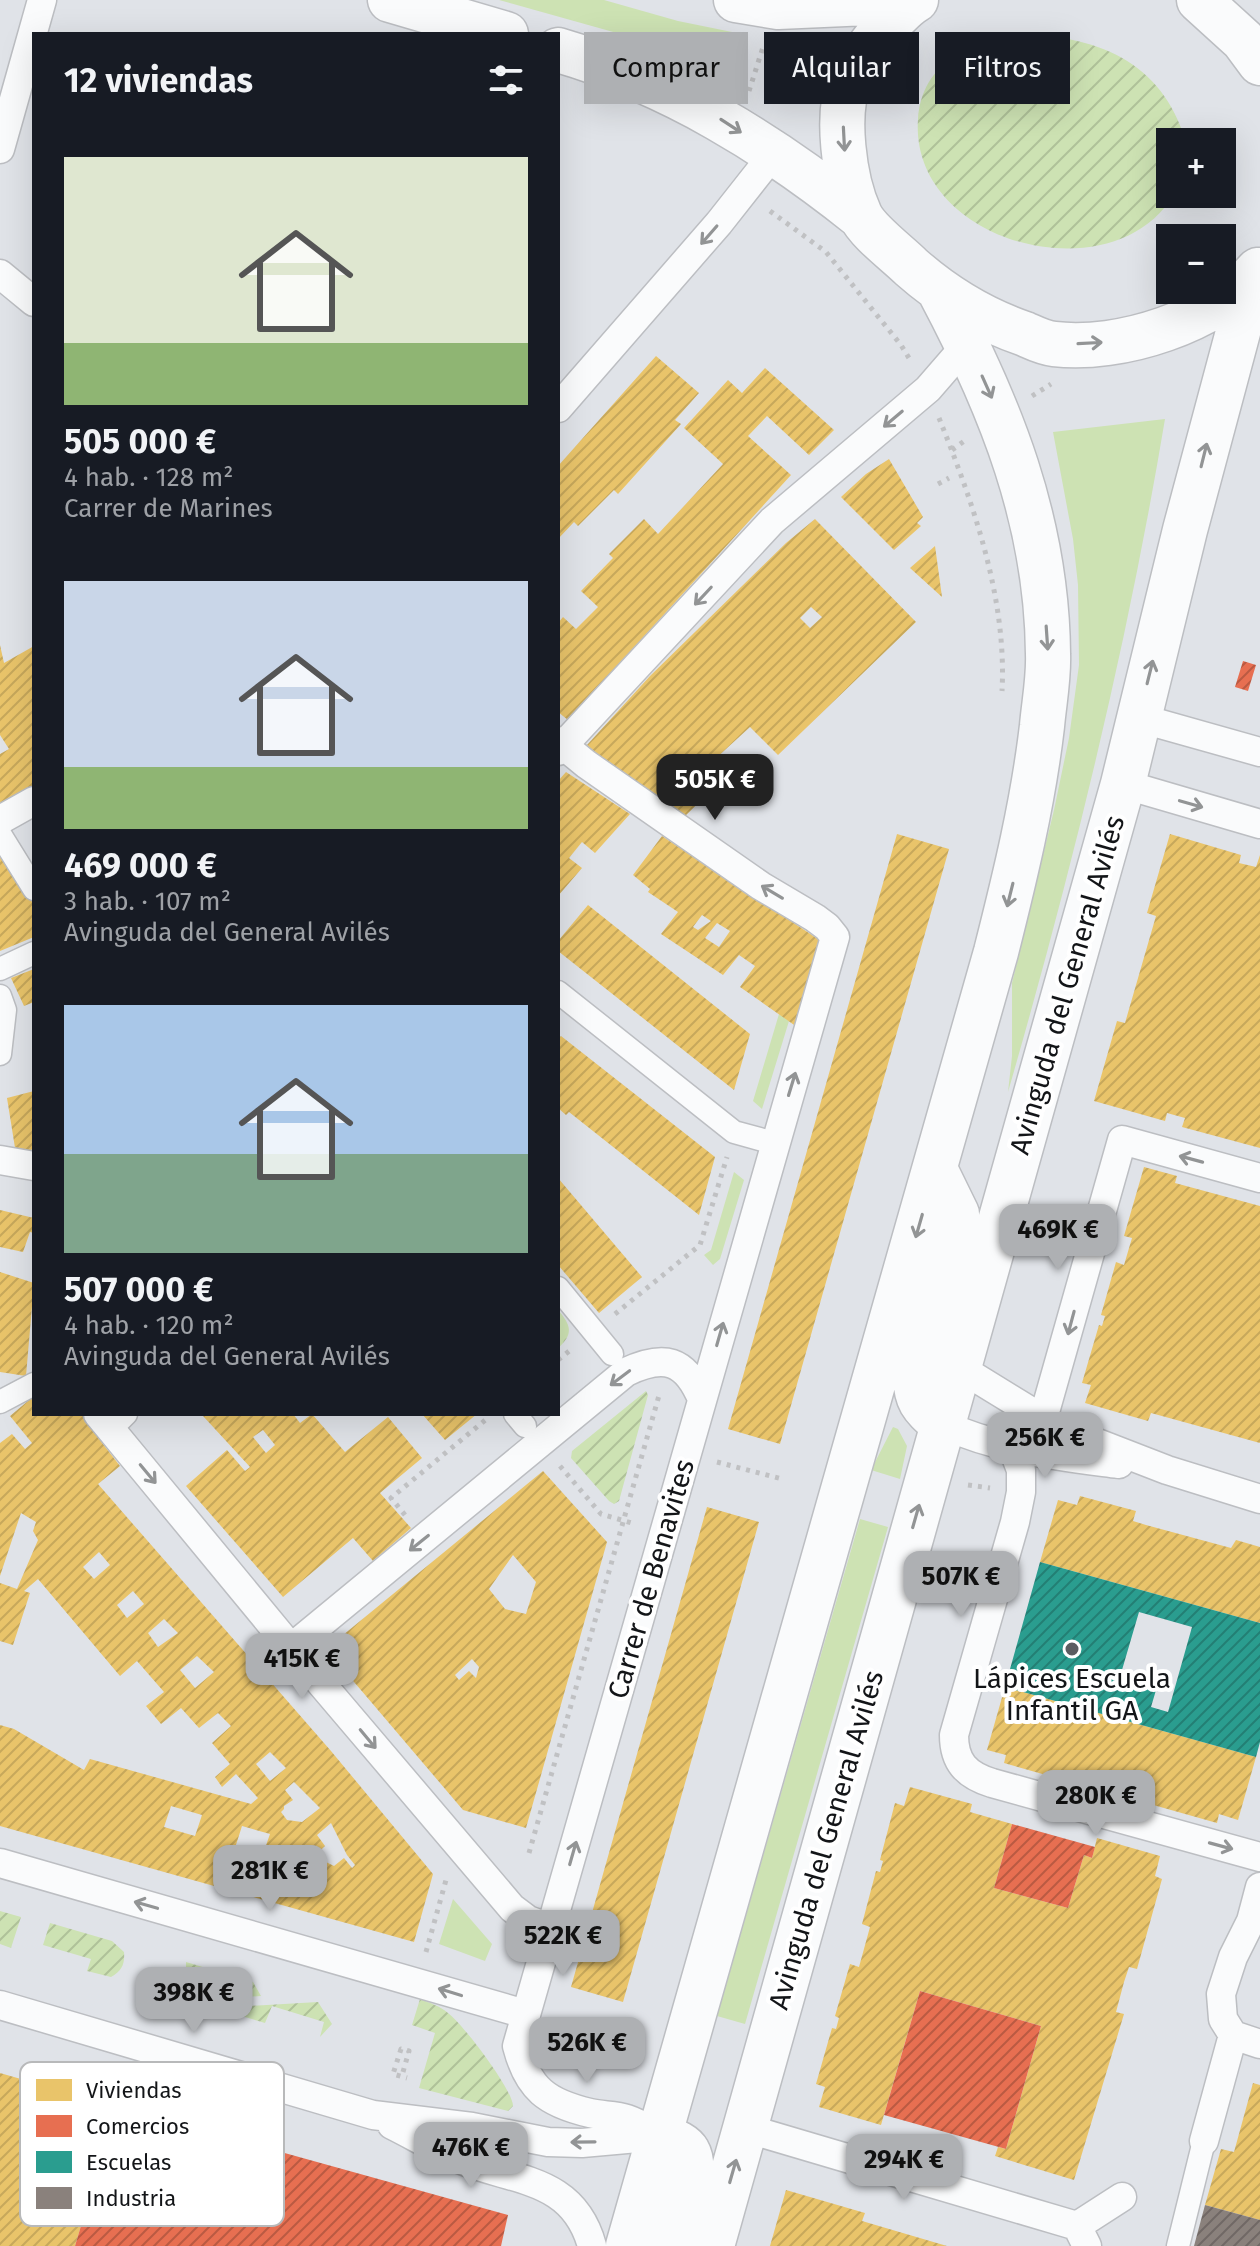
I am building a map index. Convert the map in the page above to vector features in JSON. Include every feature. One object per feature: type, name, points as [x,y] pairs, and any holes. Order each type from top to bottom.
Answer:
[{"type":"main road","points":[[390,0],[499,32]]},
{"type":"main road","points":[[736,0],[778,7],[914,0]]},
{"type":"main road","points":[[861,217],[846,167],[843,114],[850,79],[876,36],[914,0]]},
{"type":"main road","points":[[1199,0],[1243,40],[1260,63]]},
{"type":"main road","points":[[560,51],[684,99],[775,152],[861,217],[940,292],[984,318],[1052,344],[1124,340],[1189,320],[1223,300],[1257,272]]},
{"type":"main road","name":"Avinguda del General Avilés","points":[[712,2246],[1123,784],[1206,445],[1257,272]]},
{"type":"main road","points":[[628,2246],[996,952],[1035,783],[1049,656],[1043,579],[1032,516],[1009,440],[967,344],[940,292]]},
{"type":"main road","points":[[935,1169],[957,1214],[915,1375],[916,1395],[942,1424]]},
{"type":"main road","points":[[661,2136],[687,2149],[692,2162],[691,2177],[671,2246]]},
{"type":"street","points":[[33,32],[42,0]]},
{"type":"street","points":[[0,149],[32,35]]},
{"type":"street","points":[[560,406],[719,223],[775,152]]},
{"type":"street","points":[[0,274],[32,300]]},
{"type":"street","points":[[560,746],[772,521],[928,389],[967,344]]},
{"type":"street","points":[[1139,718],[1260,752]]},
{"type":"street","name":"Carrer de Benavites","points":[[560,746],[761,886],[815,918],[835,937],[517,2046],[523,2069],[537,2089],[553,2102],[590,2113],[625,2118],[661,2136]]},
{"type":"street","points":[[1123,784],[1260,824]]},
{"type":"street","points":[[0,820],[32,802]]},
{"type":"street","points":[[0,834],[32,886]]},
{"type":"street","points":[[0,969],[32,954]]},
{"type":"street","points":[[0,996],[5,1010],[0,1054]]},
{"type":"street","points":[[562,1003],[734,1132],[774,1143]]},
{"type":"street","points":[[1043,1419],[1122,1140],[1260,1178]]},
{"type":"street","points":[[0,1160],[32,1166]]},
{"type":"street","points":[[560,1290],[612,1354]]},
{"type":"street","points":[[291,1648],[626,1372],[657,1360],[671,1362],[694,1381],[702,1399]]},
{"type":"street","points":[[960,1368],[1056,1427],[1167,1470],[1260,1499]]},
{"type":"street","points":[[0,1402],[32,1385]]},
{"type":"street","points":[[115,1416],[291,1648],[512,1908],[528,1920],[550,1928]]},
{"type":"street","points":[[942,1424],[1013,1449],[1167,1470]]},
{"type":"street","points":[[1013,1449],[1020,1465],[1021,1492],[1011,1543],[954,1735],[954,1752],[961,1765],[975,1778],[1260,1857]]},
{"type":"street","points":[[0,1863],[525,2014]]},
{"type":"street","points":[[1260,1887],[1256,1922],[1233,1957],[1221,1994],[1223,2019],[1233,2035],[1260,2044]]},
{"type":"street","points":[[0,2005],[193,2062]]},
{"type":"street","points":[[1178,2246],[1233,2035]]},
{"type":"street","points":[[284,2089],[373,2115],[472,2127],[548,2142],[582,2143],[661,2136]]},
{"type":"street","points":[[373,2115],[461,2160],[531,2180],[559,2194],[584,2227],[592,2246]]},
{"type":"street","points":[[745,2128],[1082,2236],[1122,2197]]},
{"type":"path","points":[[749,84],[764,45]]},
{"type":"path","points":[[766,208],[826,252],[901,345],[928,389],[960,472],[986,557],[997,618],[1003,678],[1002,704]]},
{"type":"path","points":[[938,484],[949,478]]},
{"type":"path","points":[[560,1358],[700,1245],[734,1132]]},
{"type":"path","points":[[529,1853],[663,1380]]},
{"type":"path","points":[[411,1522],[391,1498],[491,1416]]},
{"type":"path","points":[[552,1458],[601,1514],[637,1525]]},
{"type":"path","points":[[713,1461],[782,1479]]},
{"type":"path","points":[[426,1953],[447,1878]]},
{"type":"path","points":[[143,1978],[174,1988],[177,1979],[161,1974]]},
{"type":"path","points":[[401,2049],[409,2051],[405,2075],[393,2074],[401,2049]]},
{"type":"green space","points":[[499,0],[604,0],[678,21],[732,32],[613,32]]},
{"type":"green space","points":[[1070,40],[1098,47],[1122,58],[1142,72],[1160,91],[1180,128],[1156,128],[1156,208],[1161,208],[1145,225],[1107,243],[1064,248],[1020,242],[979,225],[946,198],[924,162],[918,119],[929,83],[935,74],[935,104],[1070,104]]},
{"type":"green space","points":[[1165,419],[1116,674],[1054,925],[1008,1092],[1012,1056],[1012,983],[1054,810],[1069,738],[1079,665],[1078,585],[1073,539],[1053,432]]},
{"type":"green space","points":[[779,1014],[789,1021],[762,1109],[753,1101]]},
{"type":"green space","points":[[734,1172],[744,1180],[720,1259],[713,1265],[704,1255],[711,1250]]},
{"type":"green space","points":[[560,1312],[569,1329],[567,1338],[560,1346]]},
{"type":"green space","points":[[646,1391],[648,1395],[619,1501],[614,1504],[571,1458],[572,1451]]},
{"type":"green space","points":[[893,1427],[898,1429],[907,1446],[900,1479],[871,1470]]},
{"type":"green space","points":[[860,1519],[888,1527],[745,2024],[717,2016]]},
{"type":"green space","points":[[453,1899],[492,1944],[485,1961],[439,1944]]},
{"type":"green space","points":[[0,1911],[21,1917],[11,1948],[0,1944]]},
{"type":"green space","points":[[50,1923],[112,1941],[124,1952],[120,1970],[111,1977],[87,1971],[91,1959],[43,1945]]},
{"type":"green space","points":[[186,1962],[253,1982],[261,1996],[192,2001],[201,1972],[186,1968]]},
{"type":"green space","points":[[420,1999],[448,2013],[475,2043],[511,2098],[513,2106],[508,2111],[419,2088],[435,2033],[412,2025]]},
{"type":"green space","points":[[318,2002],[332,2024],[320,2037],[324,2022],[272,2006],[265,2023],[215,2008]]},
{"type":"building: Viviendas","points":[[656,356],[699,393],[675,420],[681,424],[618,494],[614,490],[578,526],[574,522],[560,537],[560,464]]},
{"type":"building: Viviendas","points":[[765,368],[834,430],[809,455],[767,416],[748,436],[791,475],[568,720],[560,714],[560,621],[563,617],[576,629],[598,607],[581,591],[613,558],[609,554],[644,519],[658,534],[723,464],[684,428],[728,380],[742,393]]},
{"type":"building: Viviendas","points":[[889,459],[923,517],[917,523],[921,526],[894,550],[841,497],[866,474]]},
{"type":"building: Viviendas","points":[[815,519],[916,622],[778,755],[750,727],[714,760],[728,774],[681,820],[617,776],[587,745],[650,676],[786,543]],"holes":[[[811,607],[822,617],[810,628],[800,618]]]},
{"type":"building: Viviendas","points":[[935,546],[942,597],[910,568]]},
{"type":"building: Viviendas","points":[[0,645],[4,663],[32,647],[32,787],[0,807],[0,754],[9,749],[0,735]]},
{"type":"building: Viviendas","points":[[566,772],[630,814],[595,853],[582,842],[569,858],[582,868],[560,894],[560,779]]},
{"type":"building: Viviendas","points":[[897,834],[949,849],[780,1444],[728,1429]]},
{"type":"building: Viviendas","points":[[1170,834],[1241,855],[1239,863],[1256,867],[1260,855],[1260,1148],[1182,1127],[1185,1118],[1167,1113],[1165,1121],[1094,1101],[1117,1021],[1125,1023],[1156,916],[1147,913]]},
{"type":"building: Viviendas","points":[[662,836],[821,941],[797,1027],[740,987],[755,966],[739,955],[723,975],[661,934],[678,912],[648,892],[650,889],[633,875]],"holes":[[[702,915],[711,921],[698,930],[693,927]],[[717,923],[730,931],[719,947],[705,938]]]},
{"type":"building: Viviendas","points":[[0,847],[32,902],[32,938],[0,951]]},
{"type":"building: Viviendas","points":[[588,905],[750,1034],[734,1090],[560,953],[560,939]]},
{"type":"building: Viviendas","points":[[32,970],[32,1003],[24,1006],[11,978]]},
{"type":"building: Viviendas","points":[[560,1037],[715,1157],[699,1215],[569,1112],[566,1115],[560,1110]]},
{"type":"building: Viviendas","points":[[32,1092],[32,1150],[16,1154],[7,1098]]},
{"type":"building: Viviendas","points":[[1144,1167],[1177,1176],[1175,1183],[1260,1206],[1260,1443],[1151,1413],[1148,1421],[1085,1403],[1091,1385],[1082,1383],[1099,1325],[1102,1326],[1105,1316],[1101,1315],[1116,1262],[1124,1265],[1132,1238],[1124,1236]]},
{"type":"building: Viviendas","points":[[560,1180],[642,1277],[599,1313],[560,1267]]},
{"type":"building: Viviendas","points":[[0,1210],[32,1218],[32,1232],[23,1252],[0,1247]]},
{"type":"building: Viviendas","points":[[0,1272],[32,1282],[32,1306],[26,1376],[0,1372]]},
{"type":"building: Viviendas","points":[[32,1398],[32,1416],[87,1416],[97,1428],[93,1431],[120,1466],[98,1484],[331,1751],[433,1874],[414,1942],[0,1826],[0,1725],[14,1729],[84,1770],[90,1759],[251,1804],[258,1798],[236,1774],[222,1787],[215,1777],[230,1764],[212,1743],[231,1726],[218,1713],[199,1728],[181,1708],[161,1724],[146,1706],[164,1692],[137,1661],[120,1676],[38,1579],[24,1591],[30,1593],[13,1645],[0,1641],[0,1583],[17,1589],[38,1540],[33,1531],[36,1522],[21,1513],[0,1576],[0,1443],[12,1434],[25,1449],[32,1443],[10,1416]],"holes":[[[99,1552],[110,1565],[94,1579],[83,1567]],[[133,1591],[144,1604],[127,1618],[117,1605]],[[164,1619],[178,1633],[158,1647],[148,1633]],[[197,1656],[214,1672],[195,1688],[180,1670]],[[270,1752],[286,1768],[270,1781],[256,1764]],[[294,1782],[320,1808],[302,1822],[287,1820],[281,1812],[293,1800],[285,1790]],[[171,1806],[202,1815],[195,1836],[164,1827]],[[331,1823],[355,1865],[352,1868],[344,1858],[334,1866],[314,1856],[325,1846],[317,1835]],[[242,1826],[270,1834],[263,1854],[235,1848]]]},
{"type":"building: Viviendas","points":[[203,1416],[295,1416],[300,1423],[314,1416],[345,1452],[388,1417],[422,1458],[380,1493],[411,1528],[373,1561],[353,1538],[283,1597],[186,1486],[227,1450],[245,1471],[250,1467]],"holes":[[[263,1430],[275,1445],[266,1453],[253,1437]]]},
{"type":"building: Viviendas","points":[[424,1416],[475,1416],[445,1440]]},
{"type":"building: Viviendas","points":[[543,1471],[607,1542],[526,1828],[463,1810],[326,1649]],"holes":[[[513,1555],[536,1582],[526,1614],[505,1609],[489,1589]],[[472,1659],[479,1667],[476,1678],[469,1671],[459,1680],[455,1675]]]},
{"type":"building: Viviendas","points":[[1080,1496],[1136,1511],[1133,1521],[1146,1525],[1231,1548],[1236,1540],[1260,1547],[1260,1623],[1040,1562],[1058,1500],[1077,1505]]},
{"type":"building: Viviendas","points":[[707,1507],[759,1522],[623,2002],[571,1987]]},
{"type":"building: Viviendas","points":[[1005,1687],[1256,1757],[1238,1820],[1219,1814],[1217,1823],[1125,1797],[1127,1789],[1098,1781],[1095,1789],[1004,1763],[1006,1755],[987,1750]]},
{"type":"building: Viviendas","points":[[910,1787],[972,1804],[970,1812],[1012,1824],[994,1888],[1068,1908],[1084,1855],[1092,1858],[1097,1838],[1160,1856],[1155,1876],[1162,1879],[1137,1969],[1129,1967],[1124,1982],[1116,2012],[1124,2014],[1074,2180],[995,2156],[998,2147],[1006,2149],[1041,2026],[920,1991],[881,2125],[819,2107],[825,2087],[816,2084],[832,2028],[836,2029],[839,2018],[835,2016],[850,1964],[859,1967],[870,1927],[862,1924],[876,1871],[880,1872],[883,1861],[880,1860],[895,1803],[904,1806]]},
{"type":"building: Viviendas","points":[[0,2073],[20,2079],[20,2226],[81,2226],[75,2246],[0,2246]]},
{"type":"building: Viviendas","points":[[1253,2083],[1260,2085],[1260,2220],[1205,2205],[1221,2149],[1234,2152]]},
{"type":"building: Viviendas","points":[[786,2190],[865,2213],[862,2221],[947,2246],[770,2246]]},
{"type":"building: Comercios","points":[[1243,661],[1256,665],[1248,691],[1235,687]]},
{"type":"building: Comercios","points":[[1012,1824],[1095,1847],[1092,1858],[1084,1855],[1068,1908],[994,1888]]},
{"type":"building: Comercios","points":[[920,1991],[1041,2026],[1006,2149],[884,2115]]},
{"type":"building: Comercios","points":[[284,2153],[508,2215],[501,2246],[75,2246],[81,2226],[284,2226]]},
{"type":"building: Escuelas","name":"Lápices Escuela Infantil GA","points":[[1040,1562],[1260,1623],[1260,1742],[1256,1757],[1005,1687]],"holes":[[[1139,1612],[1192,1627],[1168,1712],[1151,1707],[1159,1680],[1122,1670]]]},
{"type":"building: Industria","points":[[1205,2205],[1260,2220],[1260,2246],[1194,2246]]},
{"type":"place","name":"Lápices Escuela Infantil GA","points":[[1072,1649]]}]
